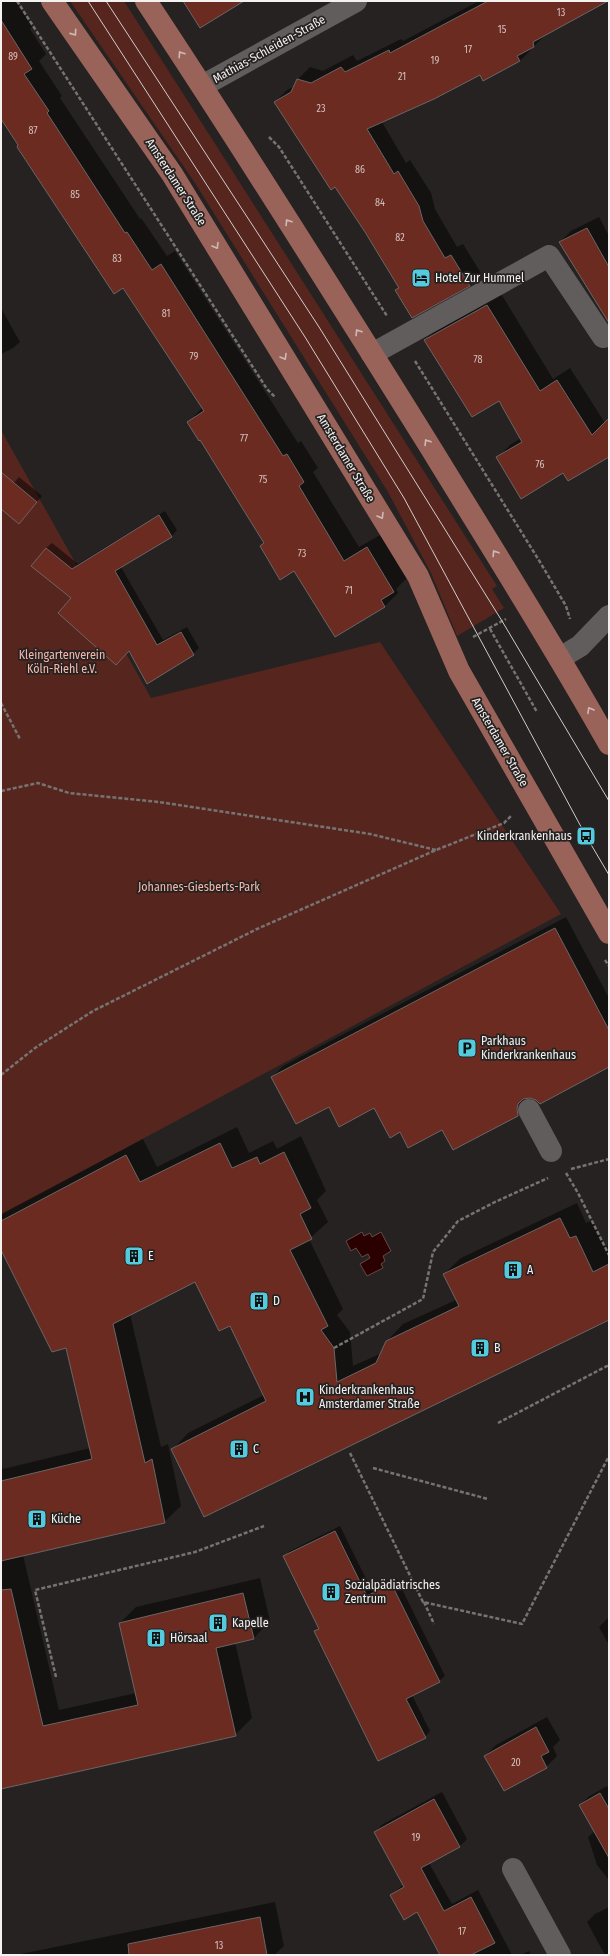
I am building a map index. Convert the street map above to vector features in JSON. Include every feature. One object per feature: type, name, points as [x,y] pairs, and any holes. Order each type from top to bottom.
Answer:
[{"type":"main road","name":"Amsterdamer Straße","points":[[52,1],[172,174],[418,576],[459,671],[609,933]]},
{"type":"main road","points":[[146,1],[202,86],[372,354],[560,658],[609,744]]},
{"type":"street","name":"Mathias-Schleiden-Straße","points":[[202,86],[356,1]]},
{"type":"street","points":[[372,354],[549,256],[603,337]]},
{"type":"street","points":[[560,658],[580,646],[609,616]]},
{"type":"street","points":[[529,1110],[551,1151]]},
{"type":"street","points":[[513,1869],[560,1955]]},
{"type":"path","points":[[17,1],[267,389],[277,399]]},
{"type":"path","points":[[515,586],[544,570]]},
{"type":"path","points":[[470,638],[511,616]]},
{"type":"path","points":[[490,628],[537,712]]},
{"type":"path","points":[[1,703],[20,739]]},
{"type":"path","points":[[1,791],[38,783],[69,793],[159,802],[370,834],[436,850]]},
{"type":"path","points":[[1,1074],[35,1048],[93,1010],[256,929],[436,850],[504,823],[514,813]]},
{"type":"path","points":[[605,959],[609,966]]},
{"type":"path","points":[[551,1151],[578,1193],[609,1255]]},
{"type":"path","points":[[334,1348],[424,1299],[433,1252],[458,1221],[495,1202],[564,1171],[609,1159]]},
{"type":"path","points":[[498,1422],[609,1365]]},
{"type":"path","points":[[350,1452],[434,1624]]},
{"type":"path","points":[[424,1602],[522,1624],[609,1456]]},
{"type":"path","points":[[373,1468],[488,1499]]},
{"type":"path","points":[[56,1677],[35,1590],[195,1552],[264,1526]]},
{"type":"green space","points":[[70,1],[124,1],[497,586],[492,589],[504,608],[457,636],[431,573],[388,492],[195,183]]},
{"type":"green space","name":"Johannes-Giesberts-Park","points":[[1,430],[151,698],[380,642],[561,914],[1,1215]]},
{"type":"shaded area","points":[[362,1232],[364,1236],[370,1233],[372,1237],[381,1232],[391,1251],[383,1256],[385,1261],[381,1264],[383,1268],[367,1276],[360,1264],[370,1258],[368,1254],[362,1257],[356,1248],[351,1251],[346,1241]]},
{"type":"building","points":[[183,1],[244,1],[200,28]]},
{"type":"building","points":[[488,1],[608,1],[533,42],[534,47],[517,56],[520,61],[483,81],[480,75],[434,99],[367,129],[394,174],[398,171],[419,206],[423,221],[445,258],[451,255],[470,286],[412,318],[395,290],[399,288],[365,232],[335,187],[331,190],[274,102],[291,92],[297,79],[311,83],[341,67],[345,72],[389,50],[390,53]]},
{"type":"building","points":[[1,20],[32,69],[24,74],[49,111],[47,113],[125,233],[127,232],[152,270],[161,264],[283,456],[287,454],[304,482],[299,486],[344,561],[367,547],[394,592],[381,600],[385,607],[335,637],[294,571],[280,580],[260,546],[264,543],[200,440],[199,441],[187,422],[204,411],[123,288],[114,294],[17,147],[18,145],[1,119]]},
{"type":"building","points":[[587,228],[609,267],[609,323],[559,242]]},
{"type":"building","points":[[487,305],[540,391],[557,380],[592,435],[609,418],[609,457],[568,481],[563,473],[521,499],[496,457],[522,442],[499,401],[472,417],[424,340]]},
{"type":"building","points":[[1,472],[37,502],[19,524],[1,509]]},
{"type":"building","points":[[159,515],[172,537],[115,571],[157,645],[181,632],[194,655],[147,684],[129,651],[116,665],[58,613],[71,598],[31,566],[46,548],[72,569]]},
{"type":"building","name":"Parkhaus Kinderkrankenhaus","points":[[555,928],[609,1030],[609,1067],[540,1104],[536,1100],[530,1098],[523,1099],[518,1104],[518,1116],[453,1150],[442,1130],[408,1148],[400,1132],[390,1138],[374,1108],[339,1127],[329,1107],[296,1124],[271,1077]]},
{"type":"building","points":[[220,1143],[232,1168],[257,1157],[260,1164],[284,1152],[311,1208],[300,1214],[312,1239],[290,1250],[328,1326],[321,1330],[334,1348],[337,1382],[376,1363],[386,1341],[459,1306],[443,1274],[560,1218],[570,1238],[576,1236],[593,1272],[609,1264],[609,1320],[204,1517],[171,1449],[266,1401],[230,1326],[219,1331],[195,1282],[113,1324],[145,1463],[152,1459],[165,1523],[1,1561],[1,1481],[92,1459],[66,1348],[52,1352],[1,1250],[1,1221],[126,1155],[140,1182]]},
{"type":"building","points":[[335,1531],[367,1596],[391,1583],[440,1682],[406,1699],[426,1738],[378,1761],[314,1631],[319,1629],[283,1556]]},
{"type":"building","points":[[11,1589],[43,1726],[138,1705],[119,1623],[243,1593],[254,1639],[216,1648],[236,1736],[1,1789],[1,1590]]},
{"type":"building","points":[[536,1727],[549,1752],[541,1756],[547,1768],[504,1791],[484,1756]]},
{"type":"building","points":[[600,1793],[609,1809],[609,1858],[579,1805]]},
{"type":"building","points":[[434,1799],[460,1847],[421,1868],[444,1911],[471,1897],[495,1943],[471,1955],[440,1955],[417,1912],[404,1920],[390,1895],[404,1887],[374,1832]]},
{"type":"building","points":[[260,1917],[267,1955],[129,1955],[128,1944]]},
{"type":"tram line","points":[[88,1],[305,337],[404,498],[586,836],[609,875]]},
{"type":"tram line","points":[[106,1],[319,327],[502,621],[609,801]]},
{"type":"place","name":"Hotel Zur Hummel","points":[[421,278]]},
{"type":"place","name":"Kinderkrankenhaus","points":[[586,836]]},
{"type":"place","name":"Parkhaus Kinderkrankenhaus","points":[[467,1048]]},
{"type":"place","name":"E","points":[[134,1256]]},
{"type":"place","name":"A","points":[[513,1270]]},
{"type":"place","name":"D","points":[[259,1301]]},
{"type":"place","name":"B","points":[[480,1348]]},
{"type":"place","name":"Kinderkrankenhaus Amsterdamer Straße","points":[[305,1397]]},
{"type":"place","name":"C","points":[[239,1449]]},
{"type":"place","name":"Küche","points":[[37,1519]]},
{"type":"place","name":"Sozialpädiatrisches Zentrum","points":[[331,1592]]},
{"type":"place","name":"Kapelle","points":[[218,1623]]},
{"type":"place","name":"Hörsaal","points":[[156,1638]]},
{"type":"park label","name":"Kleingartenverein Köln-Riehl e.V.","points":[[62,662]]}]
